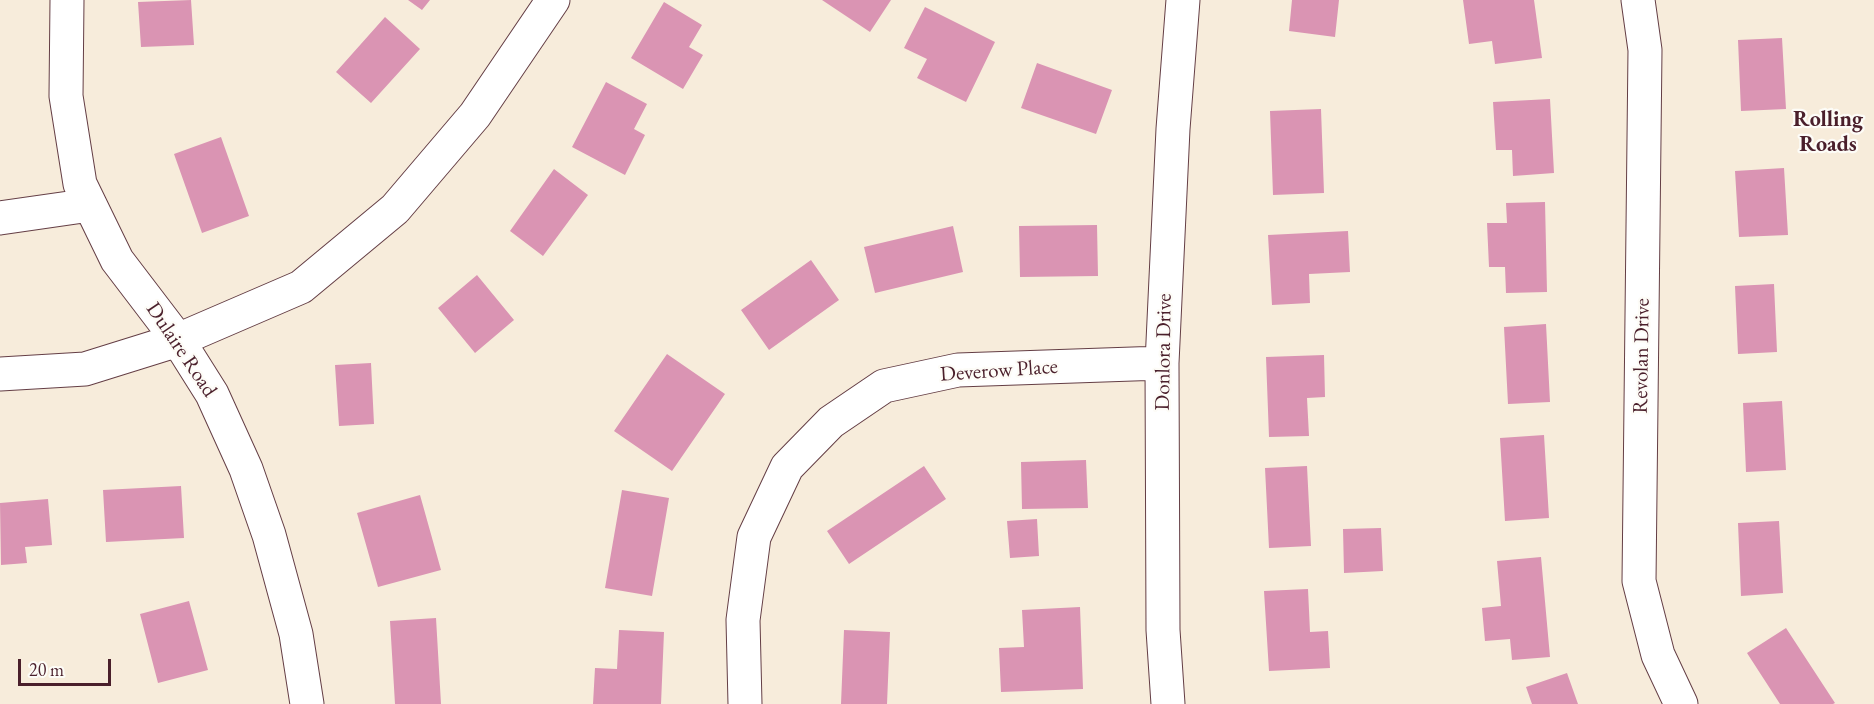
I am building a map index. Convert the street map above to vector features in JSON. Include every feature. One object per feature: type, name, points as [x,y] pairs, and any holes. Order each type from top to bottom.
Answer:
[{"type":"street","name":"Dulaire Road","points":[[67,0],[66,96],[80,184],[117,260],[178,340],[212,394],[246,469],[269,535],[296,634],[308,704]]},
{"type":"street","points":[[0,375],[85,369],[178,340],[301,287],[395,209],[475,115],[553,0]]},
{"type":"street","name":"Revolan Drive","points":[[1638,0],[1645,50],[1639,581],[1658,655],[1681,704]]},
{"type":"street","name":"Donlora Drive","points":[[1168,704],[1163,630],[1162,363],[1173,129],[1175,2]]},
{"type":"street","points":[[0,218],[90,205]]},
{"type":"street","name":"Deverow Place","points":[[745,704],[743,620],[754,537],[787,467],[831,422],[884,386],[958,370],[1162,363]]},
{"type":"building","points":[[191,0],[194,45],[141,47],[138,2]]},
{"type":"building","points":[[408,0],[430,0],[422,10]]},
{"type":"building","points":[[822,0],[891,0],[870,32]]},
{"type":"building","points":[[1292,0],[1339,0],[1335,37],[1289,31]]},
{"type":"building","points":[[1463,0],[1534,0],[1542,58],[1495,64],[1492,41],[1469,44]]},
{"type":"building","points":[[664,2],[702,25],[689,47],[703,55],[683,89],[631,58]]},
{"type":"building","points":[[925,7],[995,42],[966,102],[917,78],[927,59],[904,48]]},
{"type":"building","points":[[385,17],[420,49],[371,103],[336,72]]},
{"type":"building","points":[[1782,38],[1786,109],[1741,111],[1738,40]]},
{"type":"building","points":[[1037,63],[1112,90],[1096,134],[1021,108]]},
{"type":"building","points":[[606,82],[647,104],[634,129],[645,135],[625,175],[572,147]]},
{"type":"building","points":[[1550,99],[1554,173],[1513,176],[1512,150],[1496,150],[1493,102]]},
{"type":"building","points":[[1321,109],[1324,193],[1273,195],[1270,111]]},
{"type":"building","points":[[221,137],[249,216],[202,233],[174,154]]},
{"type":"building","points":[[1784,168],[1788,235],[1739,237],[1735,171]]},
{"type":"building","points":[[554,169],[588,195],[543,256],[510,231]]},
{"type":"building","points":[[1545,202],[1547,292],[1506,293],[1505,267],[1489,267],[1487,223],[1507,223],[1506,203]]},
{"type":"building","points":[[1097,225],[1098,276],[1020,277],[1019,226]]},
{"type":"building","points":[[953,226],[963,272],[875,293],[864,247]]},
{"type":"building","points":[[1348,231],[1350,272],[1309,274],[1310,303],[1272,305],[1268,235]]},
{"type":"building","points":[[811,260],[839,300],[769,350],[741,310]]},
{"type":"building","points":[[477,275],[514,320],[475,353],[438,308]]},
{"type":"building","points":[[1774,284],[1777,352],[1738,354],[1735,286]]},
{"type":"building","points":[[1546,324],[1550,402],[1508,404],[1504,327]]},
{"type":"building","points":[[667,354],[725,394],[672,471],[614,431]]},
{"type":"building","points":[[1324,355],[1325,397],[1307,398],[1309,436],[1269,437],[1266,357]]},
{"type":"building","points":[[371,363],[374,424],[339,426],[335,365]]},
{"type":"building","points":[[1782,401],[1786,470],[1746,472],[1743,403]]},
{"type":"building","points":[[1544,435],[1549,518],[1505,521],[1500,438]]},
{"type":"building","points":[[1086,460],[1088,508],[1022,509],[1021,462]]},
{"type":"building","points":[[924,466],[946,499],[849,564],[827,531]]},
{"type":"building","points":[[1307,466],[1311,546],[1269,548],[1265,468]]},
{"type":"building","points":[[181,486],[184,538],[106,542],[103,490]]},
{"type":"building","points":[[622,490],[669,498],[652,596],[605,588]]},
{"type":"building","points":[[420,495],[441,570],[378,587],[357,513]]},
{"type":"building","points":[[48,499],[52,545],[25,547],[27,563],[1,565],[0,503]]},
{"type":"building","points":[[1037,519],[1039,556],[1010,558],[1007,521]]},
{"type":"building","points":[[1779,521],[1783,593],[1741,596],[1738,523]]},
{"type":"building","points":[[1381,528],[1383,571],[1344,573],[1343,529]]},
{"type":"building","points":[[1541,557],[1550,657],[1512,660],[1510,639],[1485,641],[1482,608],[1501,606],[1497,561]]},
{"type":"building","points":[[1308,589],[1310,632],[1328,631],[1330,668],[1269,671],[1264,591]]},
{"type":"building","points":[[189,601],[208,670],[158,683],[140,614]]},
{"type":"building","points":[[1080,607],[1083,689],[1001,692],[999,648],[1024,647],[1022,610]]},
{"type":"building","points":[[436,618],[441,704],[395,704],[390,621]]},
{"type":"building","points":[[1786,628],[1835,703],[1780,704],[1747,653]]},
{"type":"building","points":[[619,630],[664,632],[661,704],[593,704],[595,668],[617,669]]},
{"type":"building","points":[[844,630],[890,632],[887,704],[841,704]]},
{"type":"building","points":[[1567,673],[1578,704],[1532,704],[1526,687]]},
{"type":"district","name":"Rolling Roads","points":[[1828,132]]}]
